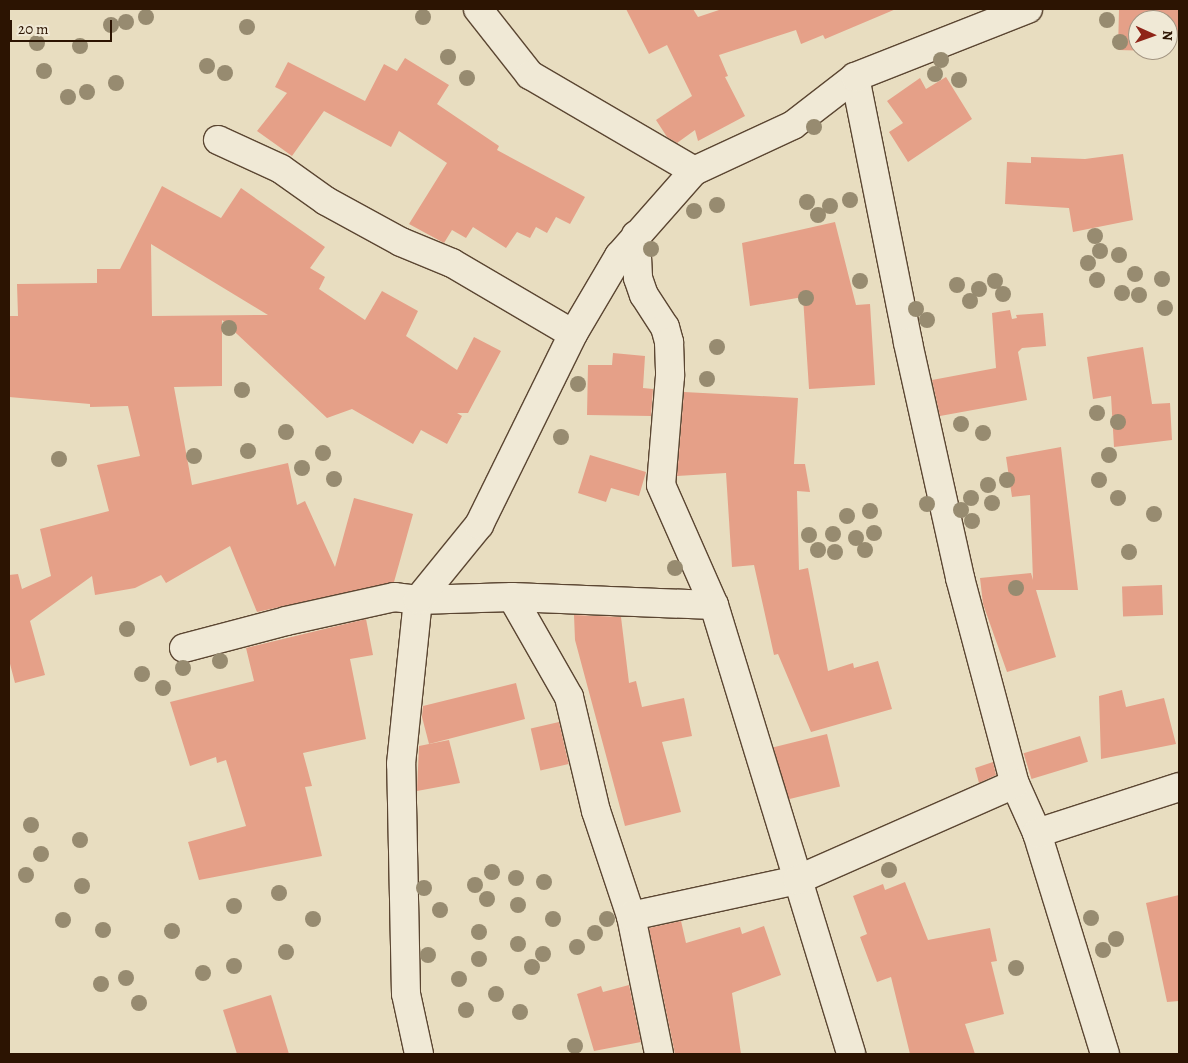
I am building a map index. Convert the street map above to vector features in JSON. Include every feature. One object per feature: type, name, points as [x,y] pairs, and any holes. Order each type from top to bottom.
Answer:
[{"type":"street","points":[[478,9],[530,75],[694,171]]},
{"type":"street","points":[[419,1054],[406,994],[401,764],[418,600],[479,525],[573,334],[619,256],[694,171],[794,125],[855,77],[1028,9]]},
{"type":"street","points":[[855,77],[908,342],[960,578],[1015,784],[1037,833],[1105,1054]]},
{"type":"street","points":[[218,140],[281,169],[326,200],[401,242],[452,264],[573,334]]},
{"type":"street","points":[[636,235],[638,278],[644,295],[665,327],[669,342],[670,376],[661,485],[714,605],[851,1054]]},
{"type":"street","points":[[184,648],[286,620],[394,597],[418,600],[512,597],[714,605]]},
{"type":"street","points":[[512,597],[569,697],[596,810],[631,916],[659,1054]]},
{"type":"street","points":[[631,916],[797,880],[1015,784]]},
{"type":"street","points":[[1037,833],[1179,788]]},
{"type":"building","points":[[626,9],[693,9],[698,17],[722,9],[896,9],[825,39],[823,35],[801,44],[796,30],[719,55],[728,76],[725,77],[745,116],[698,141],[695,130],[677,143],[667,137],[656,120],[692,96],[667,45],[649,54]]},
{"type":"building","points":[[1119,9],[1179,9],[1179,35],[1178,10],[1128,10],[1128,50],[1118,50]]},
{"type":"building","points":[[405,58],[449,85],[437,104],[499,146],[497,150],[585,197],[570,224],[556,217],[547,233],[536,227],[530,238],[517,232],[506,248],[473,227],[466,238],[452,230],[444,243],[409,224],[447,163],[399,131],[391,147],[324,111],[292,156],[257,131],[287,93],[275,87],[288,62],[365,101],[384,64],[397,71]]},
{"type":"building","points":[[946,77],[972,119],[908,162],[889,132],[903,123],[887,101],[920,78],[926,89]]},
{"type":"building","points":[[1123,154],[1133,220],[1073,232],[1069,208],[1005,204],[1007,162],[1031,163],[1031,157],[1085,159]]},
{"type":"building","points":[[162,186],[221,218],[241,188],[325,247],[310,268],[325,277],[319,289],[365,320],[382,291],[418,311],[406,336],[457,370],[474,337],[501,351],[468,413],[457,413],[462,416],[447,444],[421,430],[413,444],[352,409],[327,418],[222,320],[222,386],[174,387],[192,485],[288,463],[297,505],[305,501],[335,567],[354,498],[413,514],[394,582],[257,612],[230,546],[166,583],[161,575],[135,588],[95,595],[92,576],[30,621],[45,675],[15,683],[9,660],[9,575],[18,574],[22,589],[51,576],[40,529],[109,511],[97,465],[140,456],[128,406],[90,407],[90,404],[9,397],[10,316],[18,316],[17,284],[97,283],[97,269],[120,269]],"holes":[[[151,244],[268,315],[152,316]]]},
{"type":"building","points":[[835,222],[856,305],[870,304],[875,385],[809,389],[803,297],[750,306],[742,243]]},
{"type":"building","points":[[1010,310],[1012,319],[1017,318],[1016,315],[1043,313],[1046,346],[1022,348],[1018,352],[1027,400],[940,416],[932,380],[996,368],[992,313]]},
{"type":"building","points":[[1143,347],[1152,404],[1170,403],[1172,440],[1114,447],[1111,396],[1093,399],[1087,357]]},
{"type":"building","points":[[613,353],[645,356],[643,388],[653,389],[651,416],[587,415],[588,365],[612,365]]},
{"type":"building","points":[[684,392],[798,398],[794,464],[805,464],[810,492],[797,491],[799,570],[808,568],[828,671],[853,663],[854,668],[878,661],[892,709],[811,732],[778,654],[774,655],[754,565],[732,567],[726,473],[677,476]]},
{"type":"building","points":[[1061,447],[1078,590],[1036,590],[1056,657],[1007,672],[983,604],[980,578],[1031,573],[1033,580],[1030,495],[1012,497],[1006,457]]},
{"type":"building","points":[[590,455],[646,472],[639,496],[611,488],[606,502],[578,493]]},
{"type":"building","points":[[1162,585],[1163,615],[1123,616],[1122,586]]},
{"type":"building","points":[[574,615],[621,617],[629,683],[636,681],[642,707],[684,698],[692,736],[662,742],[681,812],[625,826],[575,640]]},
{"type":"building","points":[[366,619],[373,655],[350,659],[366,739],[303,753],[312,786],[305,787],[322,856],[199,880],[188,842],[246,826],[226,760],[217,763],[216,757],[190,766],[170,702],[254,681],[246,648]]},
{"type":"building","points":[[516,683],[525,719],[429,744],[422,717],[423,706]]},
{"type":"building","points":[[1122,690],[1126,707],[1164,698],[1176,744],[1101,759],[1099,696]]},
{"type":"building","points":[[559,722],[569,764],[540,770],[531,729]]},
{"type":"building","points":[[827,734],[840,786],[787,800],[774,747]]},
{"type":"building","points":[[1080,736],[1088,762],[1031,779],[1024,753]]},
{"type":"building","points":[[449,740],[460,783],[417,791],[419,746]]},
{"type":"building","points":[[993,762],[996,775],[979,783],[975,768]]},
{"type":"building","points":[[905,882],[928,940],[990,928],[997,961],[991,962],[1004,1014],[965,1024],[975,1054],[910,1054],[891,977],[877,982],[860,937],[867,934],[853,896],[883,884],[885,890]]},
{"type":"building","points":[[1179,895],[1179,1001],[1167,1002],[1146,903]]},
{"type":"building","points":[[681,921],[686,943],[740,927],[742,934],[764,926],[781,975],[732,993],[741,1054],[675,1054],[649,928]]},
{"type":"building","points":[[629,985],[641,1042],[594,1051],[577,994],[601,986],[603,992]]},
{"type":"building","points":[[271,995],[289,1054],[237,1054],[223,1010]]}]
